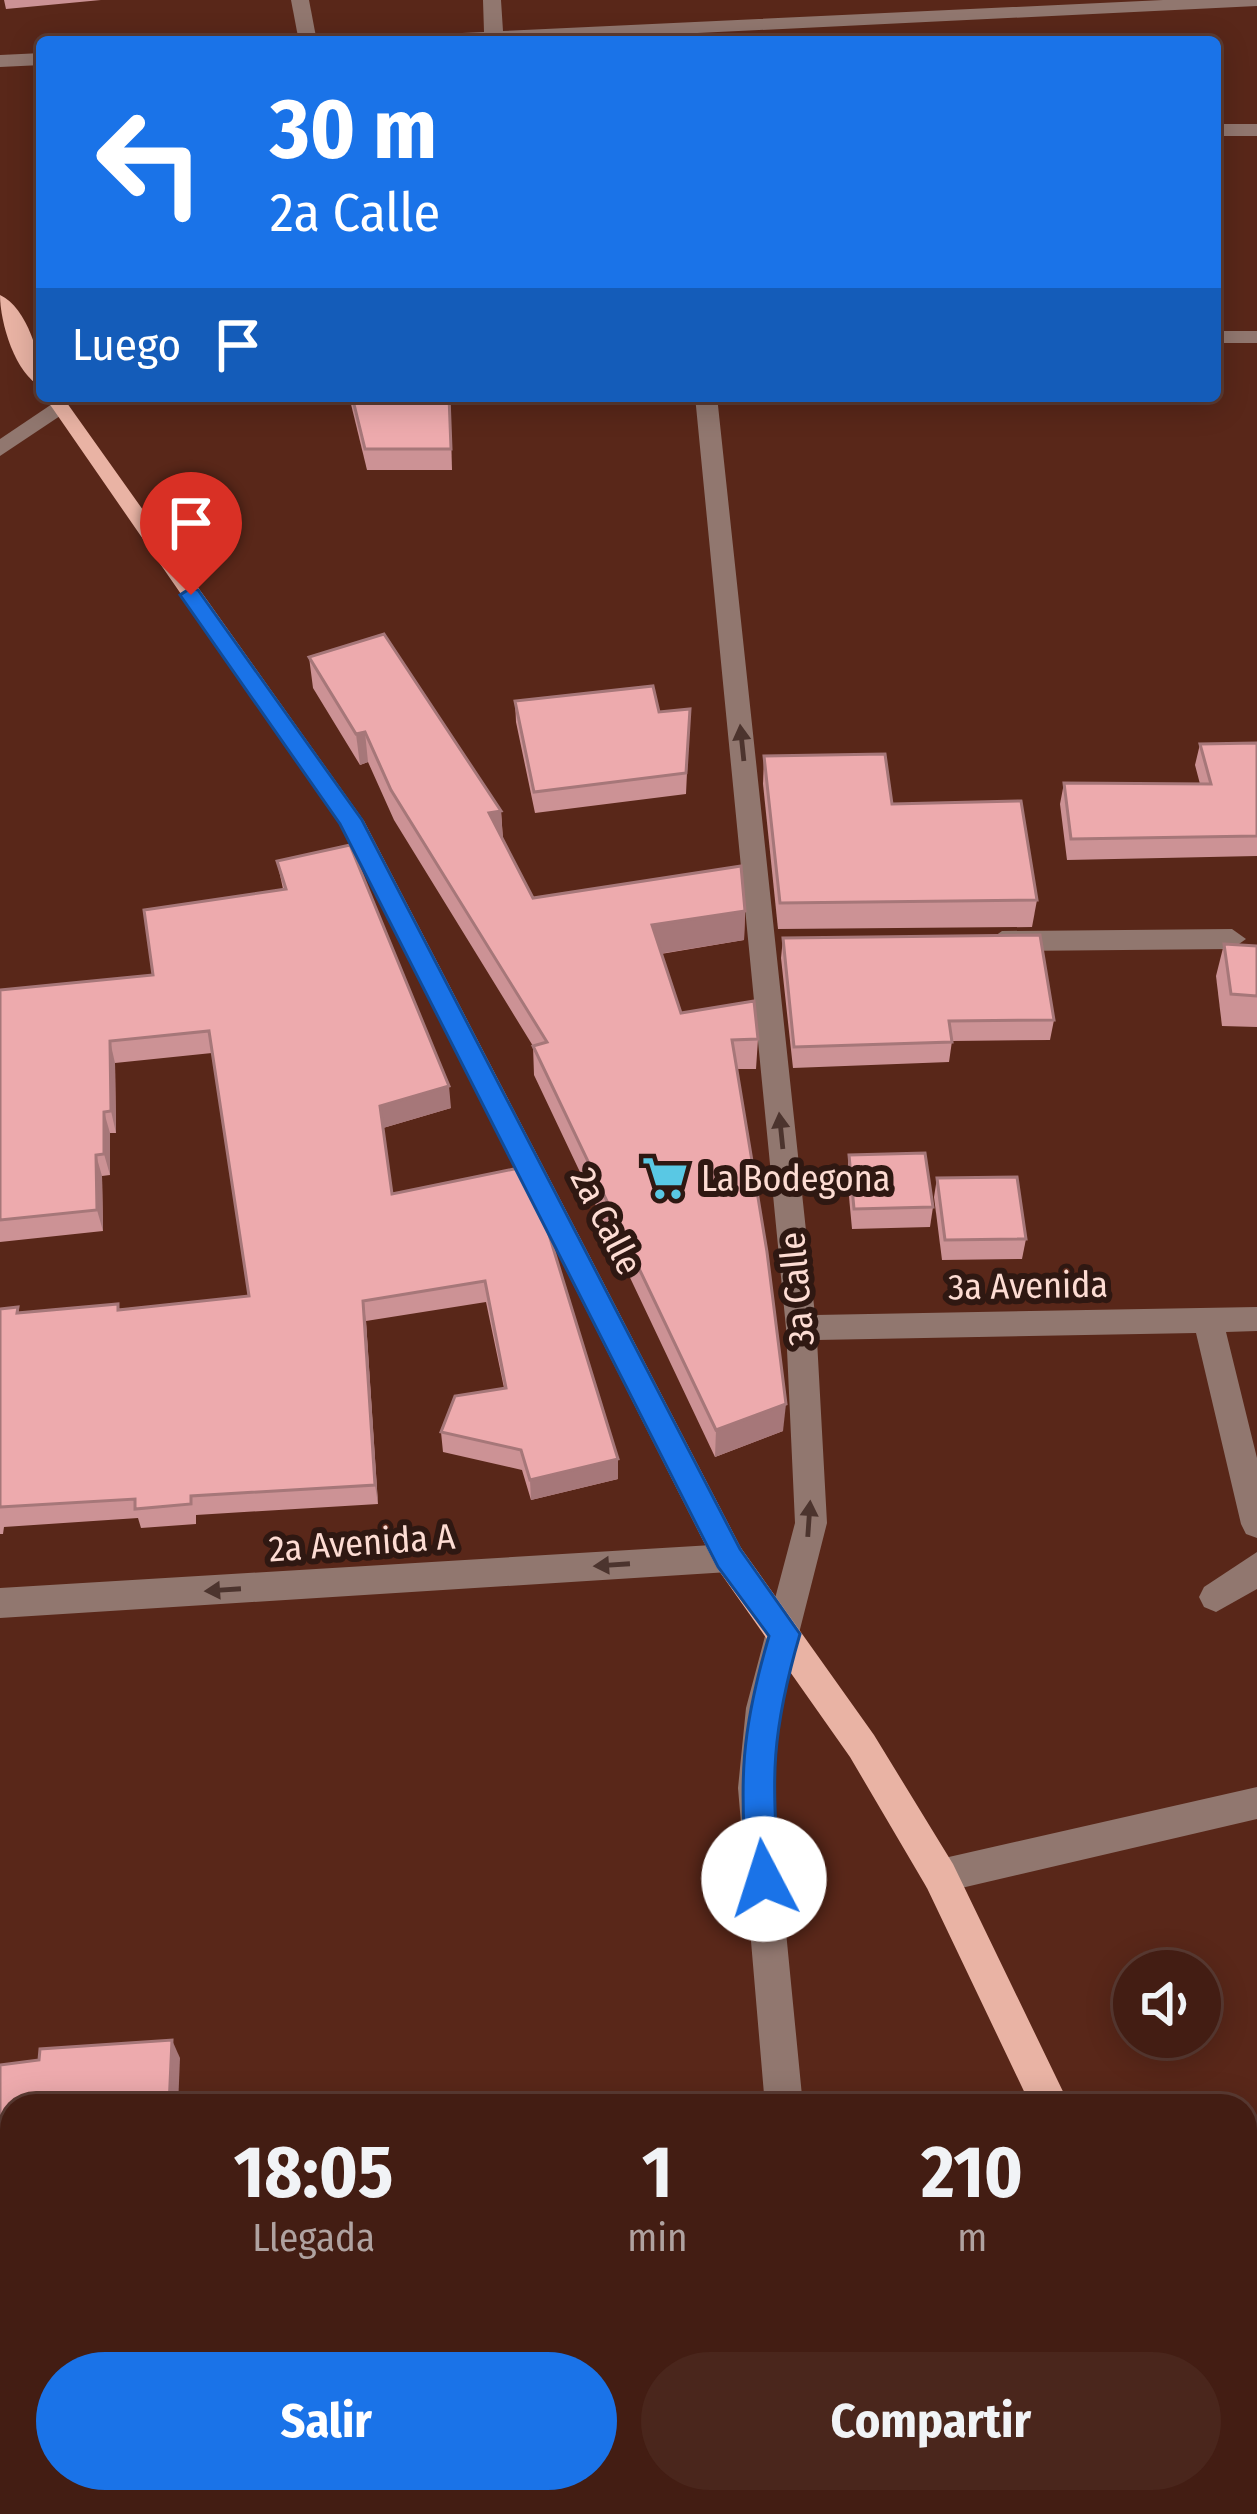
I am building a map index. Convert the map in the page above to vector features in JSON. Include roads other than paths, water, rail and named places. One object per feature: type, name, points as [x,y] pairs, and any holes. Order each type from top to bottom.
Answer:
[{"type":"main road","name":"2a Calle","points":[[0,301],[35,355]]},
{"type":"main road","name":"2a Calle","points":[[56,402],[351,820],[729,1558],[862,1746],[940,1876],[1045,2094]]},
{"type":"street","points":[[300,0],[307,36]]},
{"type":"street","points":[[491,0],[494,36]]},
{"type":"street","points":[[699,0],[700,34]]},
{"type":"street","points":[[563,36],[700,34],[1174,2],[1257,1]]},
{"type":"street","points":[[0,61],[36,59]]},
{"type":"street","points":[[1221,130],[1257,130]]},
{"type":"street","points":[[1221,337],[1257,337]]},
{"type":"street","points":[[0,449],[43,402]]},
{"type":"street","name":"3a Calle","points":[[707,402],[774,944],[811,1523],[763,1708],[755,1788],[783,2094]]},
{"type":"street","points":[[973,942],[1232,939]]},
{"type":"street","name":"3a Avenida","points":[[801,1328],[1257,1319]]},
{"type":"street","points":[[1208,1320],[1257,1525]]},
{"type":"street","name":"2a Avenida A","points":[[0,1603],[729,1558]]},
{"type":"street","points":[[1216,1597],[1249,1577],[1257,1565]]},
{"type":"street","points":[[940,1876],[1257,1803]]},
{"type":"place","name":"La Bodegona","points":[[665,1178]]}]
